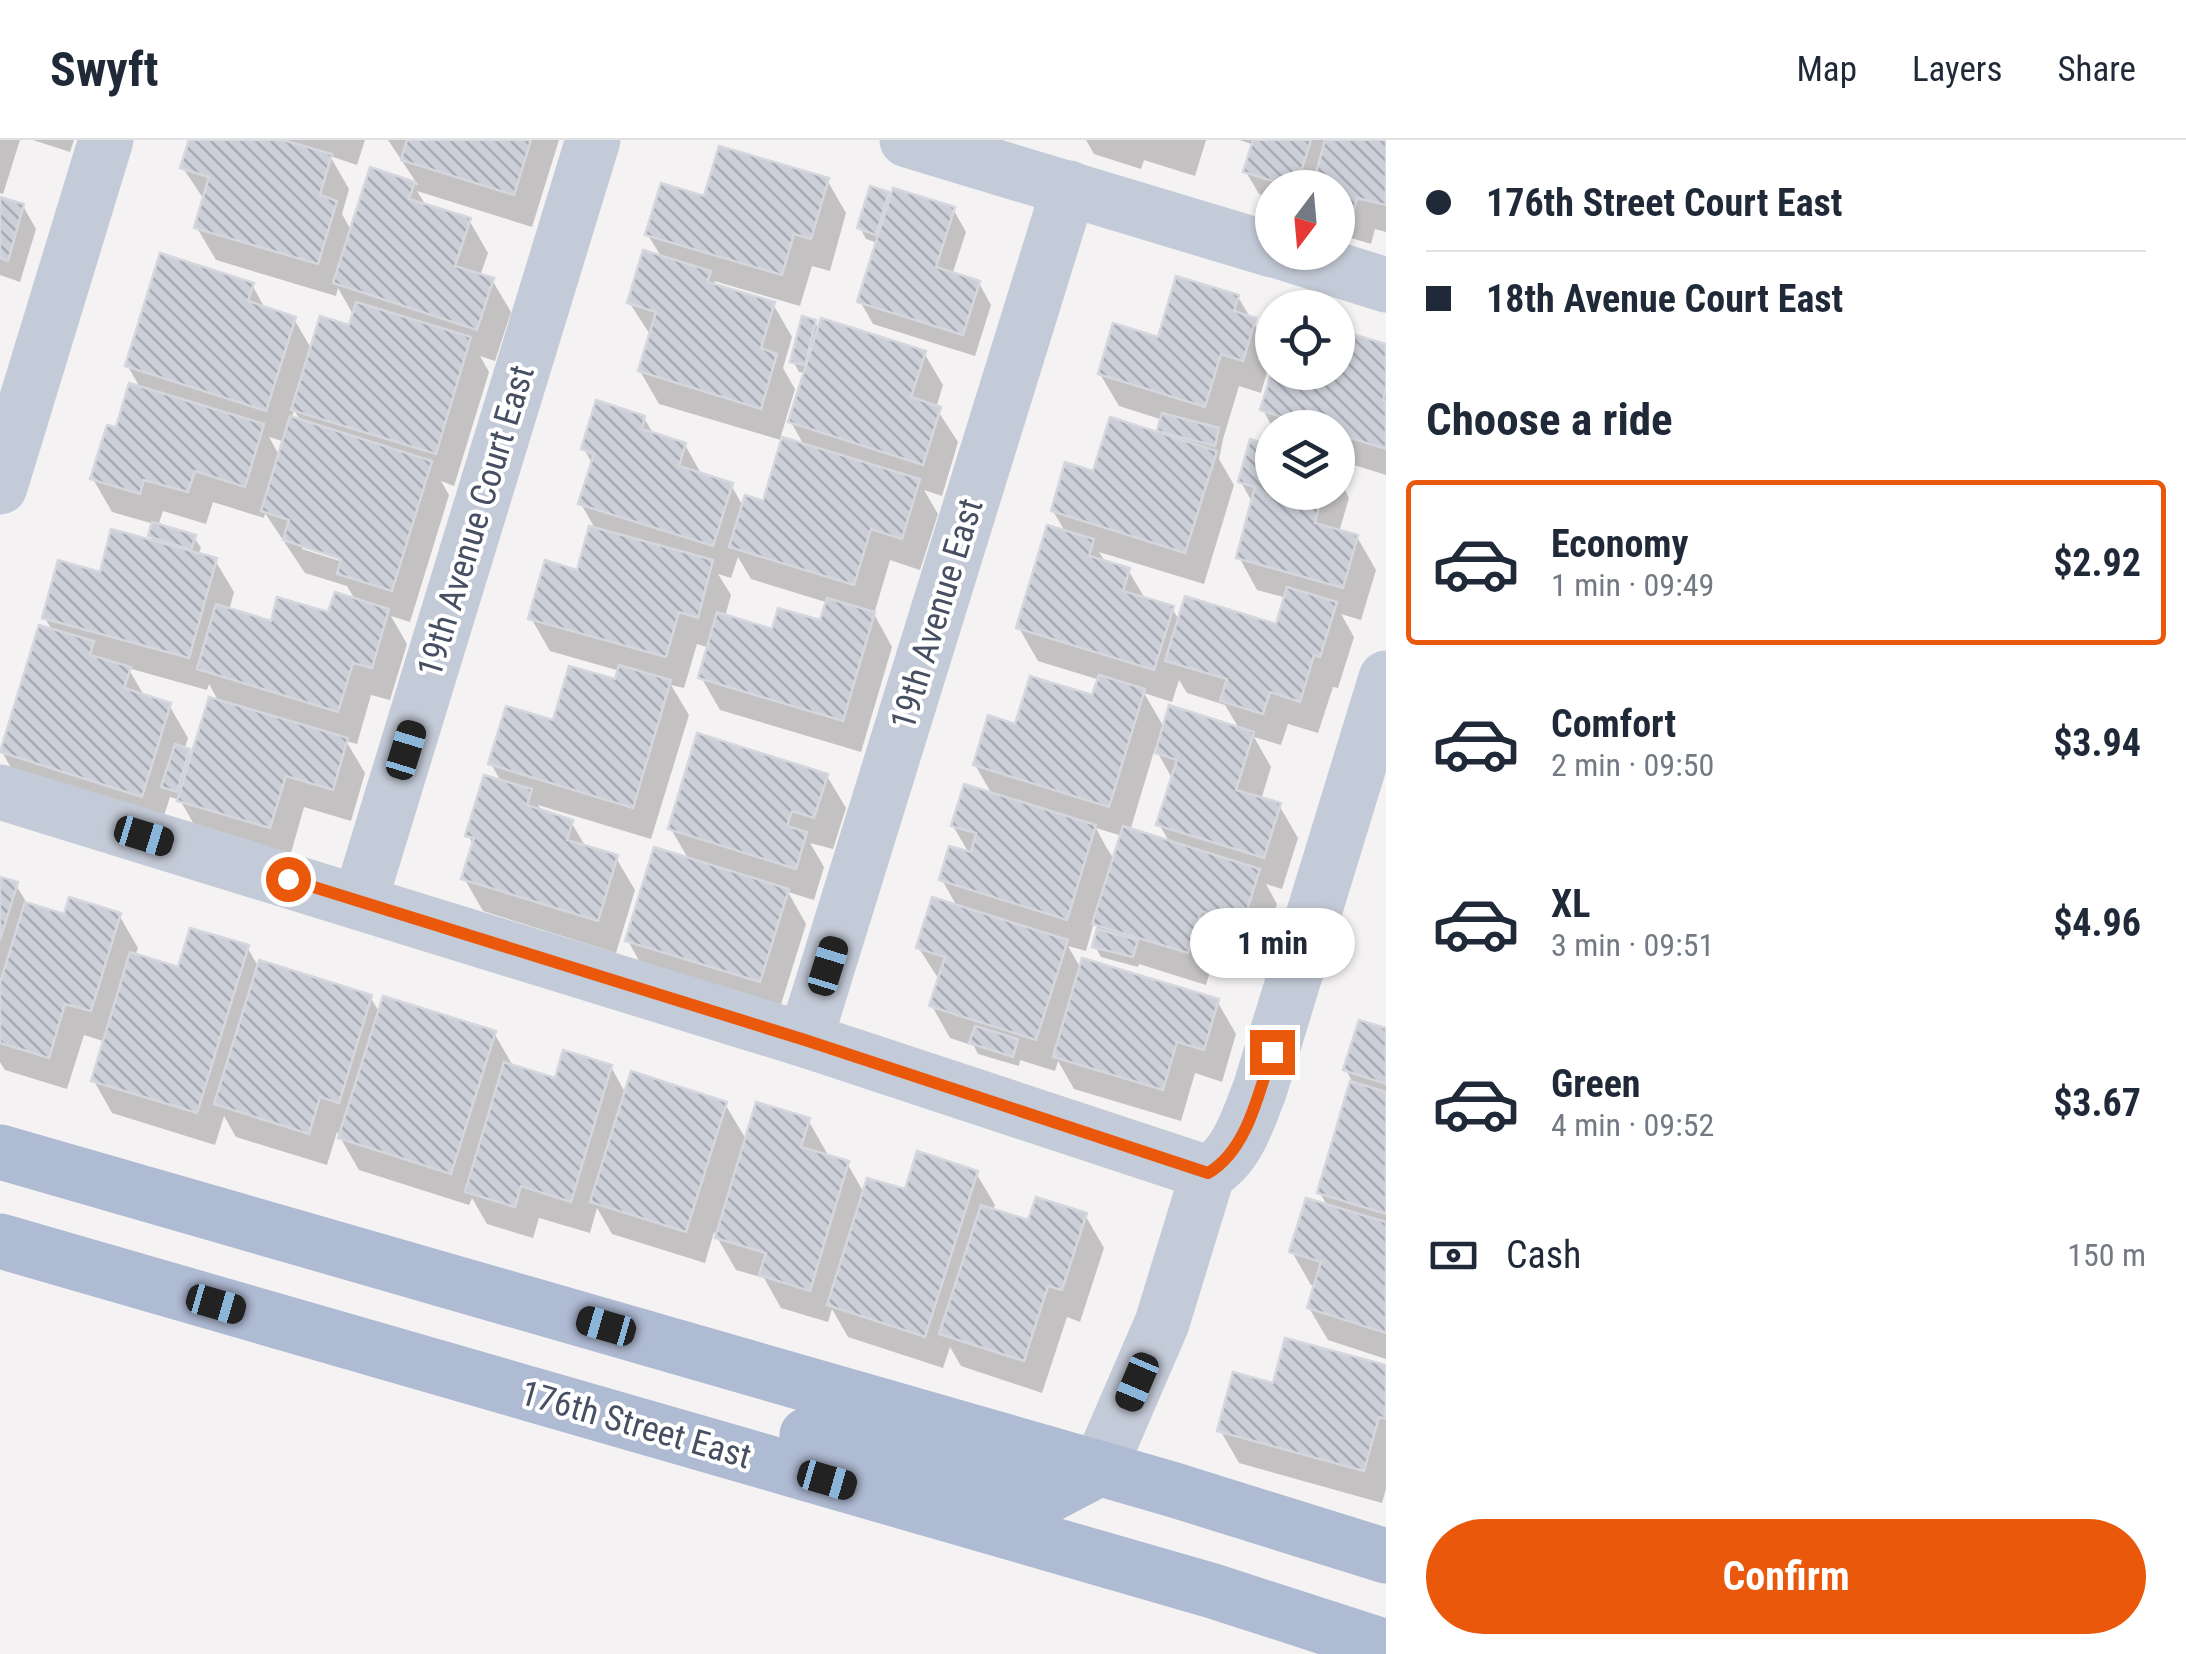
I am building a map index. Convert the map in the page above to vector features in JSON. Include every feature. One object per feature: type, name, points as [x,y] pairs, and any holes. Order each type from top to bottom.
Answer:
[{"type":"main road","points":[[0,1152],[1100,1468],[1386,1556]]},
{"type":"main road","name":"176th Street East","points":[[0,1241],[1212,1592],[1386,1647]]},
{"type":"main road","points":[[684,1439],[798,1433],[1040,1500],[1100,1468]]},
{"type":"main road","points":[[1212,1592],[1255,1578],[1276,1576],[1386,1608]]},
{"type":"street","points":[[0,487],[106,140]]},
{"type":"street","name":"19th Avenue Court East","points":[[360,901],[593,140]]},
{"type":"street","points":[[907,140],[1255,245]]},
{"type":"street","name":"19th Avenue East","points":[[805,1040],[1070,188]]},
{"type":"street","points":[[1338,270],[1386,285]]},
{"type":"street","points":[[1100,1468],[1162,1323],[1208,1173],[1222,1165],[1244,1130],[1260,1089],[1386,678]]},
{"type":"street","points":[[0,792],[805,1040],[1208,1173]]},
{"type":"building","points":[[189,140],[283,140],[332,154],[320,195],[337,201],[318,264],[194,228],[209,177],[180,168]]},
{"type":"building","points":[[407,140],[531,140],[514,195],[401,160]]},
{"type":"building","points":[[1253,140],[1311,140],[1302,170],[1255,170],[1255,176],[1243,172]]},
{"type":"building","points":[[1325,140],[1386,140],[1386,205],[1357,198],[1355,206],[1355,170],[1317,170]]},
{"type":"building","points":[[719,146],[829,178],[811,239],[794,234],[782,275],[645,235],[661,183],[704,196]]},
{"type":"building","points":[[370,167],[415,182],[409,199],[471,218],[455,266],[494,278],[477,330],[333,283]]},
{"type":"building","points":[[870,186],[889,192],[876,235],[857,228]]},
{"type":"building","points":[[893,188],[955,207],[936,267],[980,281],[963,335],[857,302]]},
{"type":"building","points":[[0,197],[24,204],[8,261],[0,258]]},
{"type":"building","points":[[643,250],[711,271],[707,282],[775,302],[761,348],[777,354],[761,409],[638,371],[656,312],[627,303]]},
{"type":"building","points":[[160,253],[254,283],[248,301],[296,317],[266,411],[125,366]]},
{"type":"building","points":[[1176,276],[1239,295],[1234,311],[1255,318],[1243,361],[1221,354],[1205,407],[1098,374],[1113,323],[1158,337]]},
{"type":"building","points":[[356,302],[471,337],[436,454],[291,410],[320,316],[349,325]]},
{"type":"building","points":[[802,316],[816,320],[805,365],[790,362]]},
{"type":"building","points":[[821,318],[926,351],[911,397],[941,407],[923,465],[788,422]]},
{"type":"building","points":[[1355,335],[1386,344],[1386,449],[1355,439],[1355,410],[1260,410],[1266,390],[1355,390]]},
{"type":"building","points":[[129,383],[264,424],[245,487],[195,471],[188,492],[144,480],[140,494],[90,479],[107,425],[116,427]]},
{"type":"building","points":[[596,400],[645,416],[642,429],[686,443],[679,466],[733,483],[713,546],[578,504],[594,454],[581,449]]},
{"type":"building","points":[[1162,413],[1219,428],[1215,446],[1157,431]]},
{"type":"building","points":[[290,416],[432,461],[392,591],[337,574],[341,559],[283,540],[289,520],[261,511]]},
{"type":"building","points":[[1110,417],[1217,451],[1185,553],[1051,511],[1065,462],[1093,471]]},
{"type":"building","points":[[782,437],[920,479],[902,539],[871,529],[854,585],[729,547],[745,495],[763,501]]},
{"type":"building","points":[[1250,439],[1255,441],[1255,487],[1238,482]]},
{"type":"building","points":[[1255,487],[1255,510],[1318,510],[1315,523],[1358,535],[1343,588],[1236,558]]},
{"type":"building","points":[[152,522],[196,535],[191,550],[148,536]]},
{"type":"building","points":[[1047,525],[1094,539],[1089,556],[1130,568],[1123,591],[1174,606],[1154,670],[1016,628]]},
{"type":"building","points":[[589,526],[713,560],[698,618],[679,612],[666,657],[528,619],[545,560],[577,570]]},
{"type":"building","points":[[111,529],[217,558],[189,658],[42,618],[58,560],[100,572]]},
{"type":"building","points":[[1287,587],[1337,602],[1320,657],[1314,655],[1300,702],[1270,692],[1263,714],[1220,701],[1227,679],[1165,661],[1185,596],[1276,624]]},
{"type":"building","points":[[335,592],[389,609],[372,668],[353,663],[338,712],[197,669],[216,604],[271,621],[277,597],[328,612]]},
{"type":"building","points":[[827,598],[875,612],[843,721],[698,678],[717,612],[772,629],[778,608],[820,620]]},
{"type":"building","points":[[39,625],[94,641],[90,655],[131,667],[124,688],[171,703],[142,797],[0,752]]},
{"type":"building","points":[[619,665],[671,680],[633,808],[488,764],[506,706],[553,720],[569,666],[615,679]]},
{"type":"building","points":[[1099,675],[1145,689],[1109,807],[973,765],[988,715],[1015,724],[1030,676],[1092,695]]},
{"type":"building","points":[[209,697],[348,738],[333,790],[286,776],[270,828],[177,801]]},
{"type":"building","points":[[1169,705],[1254,732],[1236,790],[1281,803],[1264,858],[1156,825],[1177,760],[1155,753]]},
{"type":"building","points":[[697,733],[828,774],[814,818],[792,811],[787,826],[807,832],[796,869],[668,829]]},
{"type":"building","points":[[175,744],[190,749],[177,792],[161,787]]},
{"type":"building","points":[[484,775],[532,789],[527,805],[573,820],[567,840],[618,855],[598,921],[461,879],[474,838],[465,836]]},
{"type":"building","points":[[964,784],[1096,825],[1067,920],[939,880],[949,846],[971,852],[976,833],[951,826]]},
{"type":"building","points":[[1123,826],[1260,869],[1243,923],[1201,911],[1188,953],[1092,924]]},
{"type":"building","points":[[654,847],[789,889],[760,982],[625,941]]},
{"type":"building","points":[[0,877],[18,882],[0,940]]},
{"type":"building","points":[[69,897],[121,913],[91,1011],[65,1004],[49,1058],[0,1043],[0,983],[25,902],[64,914]]},
{"type":"building","points":[[932,897],[1068,940],[1036,1040],[929,1006],[945,957],[916,948]]},
{"type":"building","points":[[190,928],[249,945],[197,1113],[91,1081],[130,952],[178,967]]},
{"type":"building","points":[[1097,929],[1138,940],[1133,957],[1092,947]]},
{"type":"building","points":[[1082,958],[1219,999],[1204,1050],[1177,1042],[1163,1090],[1053,1057]]},
{"type":"building","points":[[259,960],[372,995],[339,1103],[320,1097],[309,1134],[214,1104]]},
{"type":"building","points":[[383,996],[496,1031],[451,1174],[338,1138]]},
{"type":"building","points":[[1359,1020],[1386,1028],[1386,1084],[1343,1070]]},
{"type":"building","points":[[975,1026],[1018,1039],[1013,1057],[969,1043]]},
{"type":"building","points":[[563,1050],[612,1065],[571,1202],[521,1186],[515,1207],[465,1192],[504,1062],[555,1078]]},
{"type":"building","points":[[631,1071],[727,1102],[686,1232],[590,1202]]},
{"type":"building","points":[[1350,1081],[1386,1092],[1386,1214],[1317,1193]]},
{"type":"building","points":[[756,1102],[810,1118],[801,1147],[849,1161],[810,1291],[759,1275],[766,1253],[715,1238]]},
{"type":"building","points":[[917,1151],[978,1171],[925,1337],[827,1305],[867,1178],[905,1189]]},
{"type":"building","points":[[1036,1197],[1087,1213],[1062,1290],[1048,1286],[1024,1361],[939,1334],[981,1205],[1028,1220]]},
{"type":"building","points":[[1306,1198],[1386,1222],[1386,1333],[1307,1308],[1321,1262],[1289,1252]]},
{"type":"building","points":[[1285,1338],[1386,1365],[1386,1419],[1379,1417],[1364,1471],[1217,1431],[1233,1372],[1273,1383]]},
{"type":"route","points":[[288,879],[805,1040],[1208,1173],[1222,1165],[1244,1130],[1272,1052]]}]
